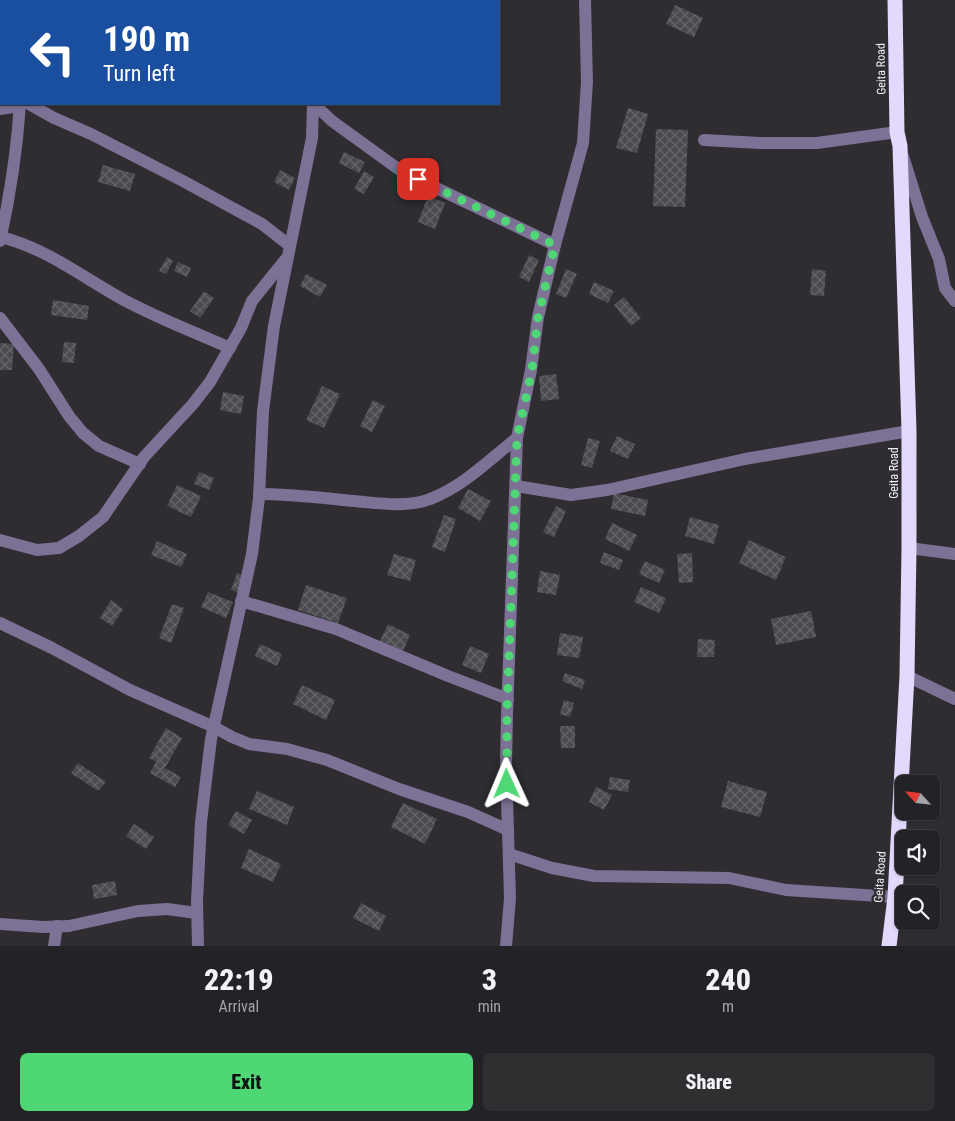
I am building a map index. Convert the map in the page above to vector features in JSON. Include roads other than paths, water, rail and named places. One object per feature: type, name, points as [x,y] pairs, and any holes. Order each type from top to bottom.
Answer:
[{"type":"highway","name":"Geita Road","points":[[894,0],[909,431],[907,676],[896,885]]},
{"type":"highway","name":"Geita Road","points":[[889,946],[895,897]]},
{"type":"street","points":[[506,946],[510,898],[506,765],[517,438],[532,370],[538,317],[555,245],[583,143],[587,82],[585,0]]},
{"type":"street","points":[[0,109],[23,105],[90,134],[262,224],[289,245]]},
{"type":"street","points":[[23,105],[2,218],[0,239],[18,241],[43,252],[122,299],[230,348]]},
{"type":"street","points":[[198,946],[197,913],[201,822],[214,727],[252,554],[259,494],[263,412],[274,326],[312,138],[314,105]]},
{"type":"street","points":[[315,105],[332,121],[401,171],[555,245]]},
{"type":"street","points":[[704,140],[760,143],[817,143],[899,139],[922,217],[939,259],[945,288],[955,300]]},
{"type":"street","points":[[0,540],[37,550],[59,548],[79,536],[103,517],[140,464],[210,382],[241,328],[252,301],[287,258]]},
{"type":"street","points":[[0,318],[39,369],[69,416],[83,433],[99,446],[140,464]]},
{"type":"street","points":[[516,486],[571,495],[607,490],[745,459],[909,431]]},
{"type":"street","points":[[259,494],[287,494],[374,502],[415,503],[430,500],[457,486],[517,438]]},
{"type":"street","points":[[909,548],[955,554]]},
{"type":"street","points":[[241,601],[336,629],[508,699]]},
{"type":"street","points":[[0,623],[52,648],[130,690],[249,744],[287,749],[326,760],[399,789],[468,812],[508,830]]},
{"type":"street","points":[[907,676],[955,700]]},
{"type":"street","points":[[509,854],[552,868],[594,876],[730,878],[786,890],[895,897]]},
{"type":"street","points":[[0,924],[69,926],[138,911],[167,909],[197,913]]},
{"type":"street","points":[[54,946],[57,926]]}]
